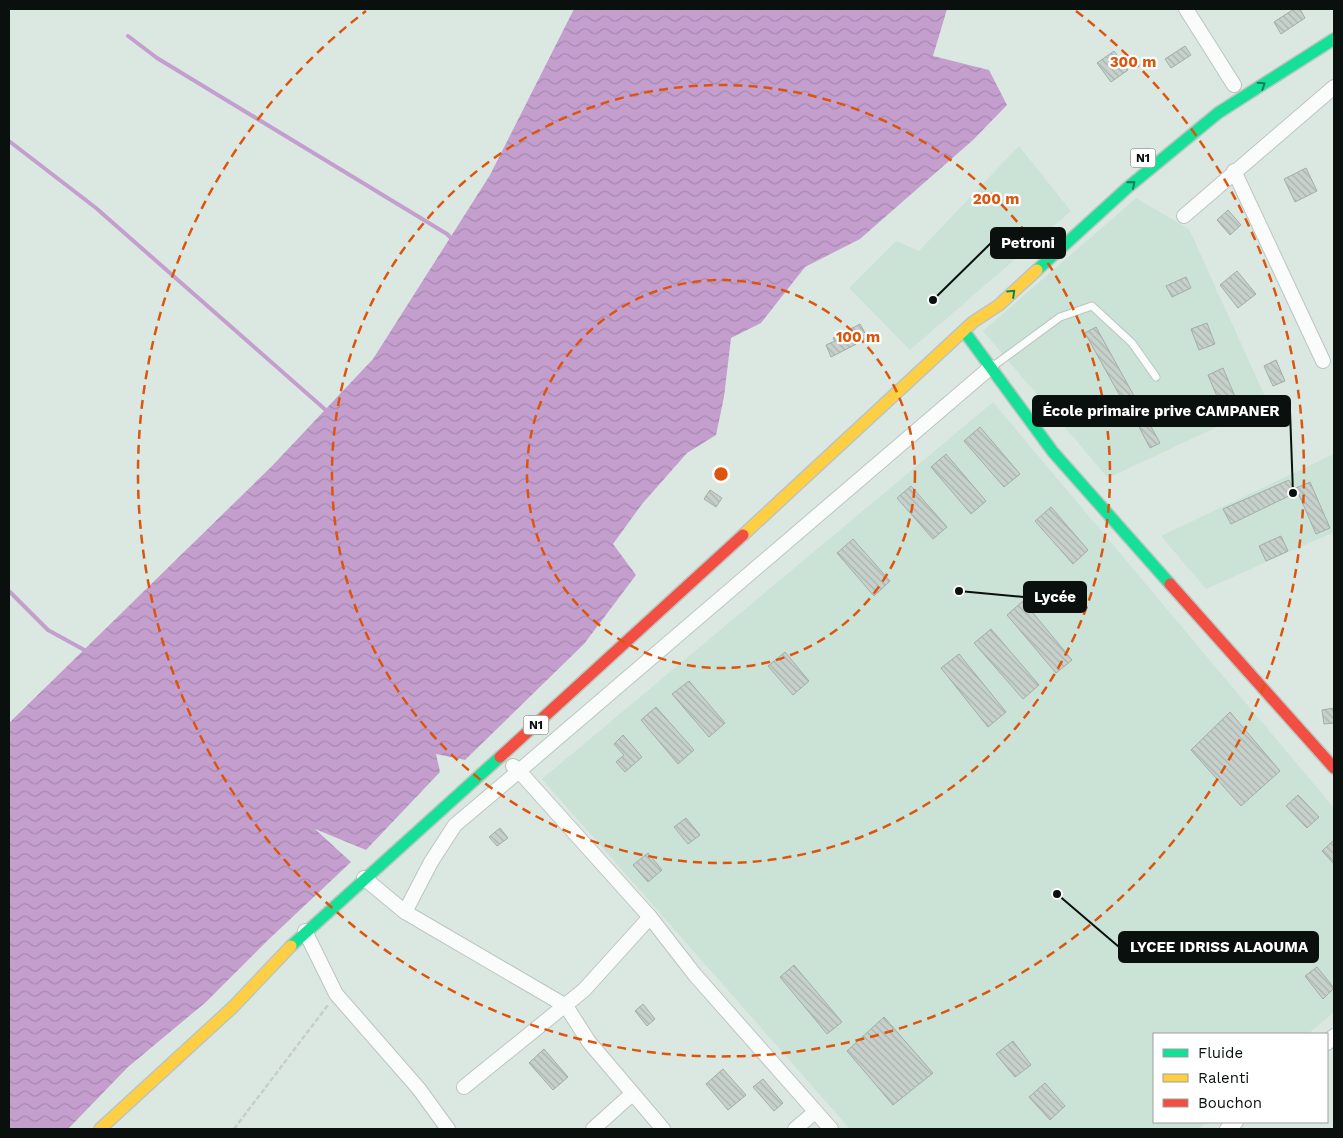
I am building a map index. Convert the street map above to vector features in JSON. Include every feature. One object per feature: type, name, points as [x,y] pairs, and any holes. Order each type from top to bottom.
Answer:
[{"type":"main road","name":"N1","points":[[973,322],[1000,305],[1127,188],[1218,113],[1334,39]]},
{"type":"main road","name":"N1","points":[[100,1129],[234,1006],[305,931],[624,646],[964,331],[973,322],[988,300],[1068,225]]},
{"type":"main road","points":[[964,331],[1053,452],[1332,762]]},
{"type":"street","points":[[1186,9],[1234,85]]},
{"type":"street","points":[[1184,216],[1234,171],[1334,87]]},
{"type":"street","points":[[1234,171],[1323,362]]},
{"type":"street","points":[[405,912],[430,862],[455,825],[991,367]]},
{"type":"street","points":[[501,756],[519,771],[650,916],[695,975],[831,1129]]},
{"type":"street","points":[[364,878],[405,912],[566,1006],[589,1042],[663,1129]]},
{"type":"street","points":[[464,1087],[584,990],[650,916]]},
{"type":"street","points":[[305,931],[336,994],[419,1089],[448,1129]]},
{"type":"street","points":[[593,1129],[632,1094]]},
{"type":"street","points":[[795,1129],[816,1112]]},
{"type":"lane","points":[[991,367],[1060,317],[1092,306],[1132,343],[1156,377]]},
{"type":"path","points":[[234,1129],[336,994]]},
{"type":"shaded area","points":[[1019,146],[1071,211],[910,350],[849,288],[896,241],[919,251]]},
{"type":"shaded area","points":[[1136,198],[1189,229],[1268,403],[1108,478],[983,331]]},
{"type":"shaded area","points":[[993,402],[1334,808],[1334,1012],[1309,1033],[1153,1033],[1153,1123],[1206,1123],[1199,1129],[850,1129],[542,779]]},
{"type":"shaded area","points":[[1334,454],[1334,532],[1206,589],[1161,536]]},
{"type":"water","points":[[574,9],[947,9],[933,56],[989,70],[1007,105],[973,140],[860,239],[805,267],[761,323],[731,338],[724,397],[716,435],[687,453],[642,504],[613,544],[636,575],[584,644],[465,760],[436,754],[440,772],[366,850],[315,829],[351,862],[267,941],[206,1002],[128,1067],[68,1129],[9,1129],[9,723],[272,466],[373,359],[490,175]]},
{"type":"building","points":[[1294,9],[1300,9],[1305,18],[1281,34],[1274,22]]},
{"type":"building","points":[[1185,46],[1191,55],[1171,68],[1165,59]]},
{"type":"building","points":[[1114,51],[1128,70],[1111,82],[1097,63]]},
{"type":"building","points":[[1306,168],[1317,191],[1295,202],[1284,179]]},
{"type":"building","points":[[1228,210],[1241,225],[1230,235],[1217,220]]},
{"type":"building","points":[[1237,271],[1256,294],[1238,308],[1220,285]]},
{"type":"building","points":[[1186,277],[1191,288],[1172,297],[1166,286]]},
{"type":"building","points":[[1207,323],[1215,344],[1199,350],[1191,329]]},
{"type":"building","points":[[860,324],[868,338],[831,357],[826,345],[835,341],[833,338]]},
{"type":"building","points":[[1096,327],[1160,443],[1150,448],[1136,421],[1132,423],[1123,406],[1125,405],[1085,333]]},
{"type":"building","points":[[1276,360],[1285,381],[1273,386],[1264,366]]},
{"type":"building","points":[[1223,368],[1239,406],[1224,413],[1208,375]]},
{"type":"building","points":[[980,427],[1020,474],[1004,487],[964,441]]},
{"type":"building","points":[[946,454],[986,501],[971,514],[931,467]]},
{"type":"building","points":[[1289,480],[1295,493],[1231,524],[1223,509]]},
{"type":"building","points":[[1310,482],[1330,528],[1316,534],[1296,488]]},
{"type":"building","points":[[911,486],[947,527],[933,539],[897,498]]},
{"type":"building","points":[[710,490],[722,498],[716,507],[704,499]]},
{"type":"building","points":[[1051,507],[1088,550],[1073,564],[1035,521]]},
{"type":"building","points":[[1281,536],[1288,551],[1266,561],[1259,546]]},
{"type":"building","points":[[853,539],[890,581],[874,596],[837,553]]},
{"type":"building","points":[[1023,601],[1072,660],[1056,673],[1007,615]]},
{"type":"building","points":[[991,629],[1039,685],[1023,699],[974,643]]},
{"type":"building","points":[[785,652],[809,681],[793,695],[768,666]]},
{"type":"building","points":[[959,654],[1006,712],[988,727],[941,668]]},
{"type":"building","points":[[689,681],[725,723],[709,737],[672,694]]},
{"type":"building","points":[[656,707],[694,750],[678,764],[641,720]]},
{"type":"building","points":[[1334,708],[1334,723],[1324,724],[1322,710]]},
{"type":"building","points":[[1230,712],[1280,771],[1241,806],[1191,750]]},
{"type":"building","points":[[623,735],[642,757],[625,772],[616,762],[624,755],[614,744]]},
{"type":"building","points":[[1298,795],[1319,817],[1307,828],[1286,806]]},
{"type":"building","points":[[686,818],[700,835],[688,844],[674,827]]},
{"type":"building","points":[[500,828],[508,838],[497,846],[489,837]]},
{"type":"building","points":[[1334,840],[1334,864],[1322,851]]},
{"type":"building","points":[[648,853],[662,870],[648,882],[633,865]]},
{"type":"building","points":[[794,965],[842,1022],[827,1034],[780,977]]},
{"type":"building","points":[[1317,967],[1334,988],[1323,999],[1305,976]]},
{"type":"building","points":[[643,1004],[655,1019],[647,1026],[635,1011]]},
{"type":"building","points":[[884,1017],[933,1073],[893,1105],[847,1051]]},
{"type":"building","points":[[1013,1041],[1031,1065],[1015,1077],[996,1054]]},
{"type":"building","points":[[544,1049],[568,1077],[553,1090],[529,1063]]},
{"type":"building","points":[[723,1069],[746,1095],[728,1110],[706,1084]]},
{"type":"building","points":[[763,1079],[783,1103],[774,1111],[753,1087]]},
{"type":"building","points":[[1045,1083],[1065,1106],[1050,1120],[1029,1097]]},
{"type":"waterway","points":[[128,36],[157,58],[447,234],[453,240]]},
{"type":"waterway","points":[[9,141],[96,208],[328,412]]},
{"type":"waterway","points":[[9,591],[48,630],[88,652]]},
{"type":"traffic: fast","points":[[1037,270],[1127,188],[1218,113],[1334,39]]},
{"type":"traffic: fast","points":[[964,331],[1053,452],[1170,584]]},
{"type":"traffic: fast","points":[[291,946],[500,757]]},
{"type":"traffic: slow","points":[[743,535],[973,322],[999,305],[1037,270]]},
{"type":"traffic: slow","points":[[100,1129],[233,1007],[291,946]]},
{"type":"traffic: jam","points":[[500,757],[743,535]]},
{"type":"traffic: jam","points":[[1170,584],[1334,768]]},
{"type":"place","name":"Petroni","points":[[933,300]]},
{"type":"place","name":"École primaire prive CAMPANER","points":[[1293,493]]},
{"type":"place","name":"Lycée","points":[[959,591]]},
{"type":"place","name":"LYCEE IDRISS ALAOUMA","points":[[1057,894]]}]
